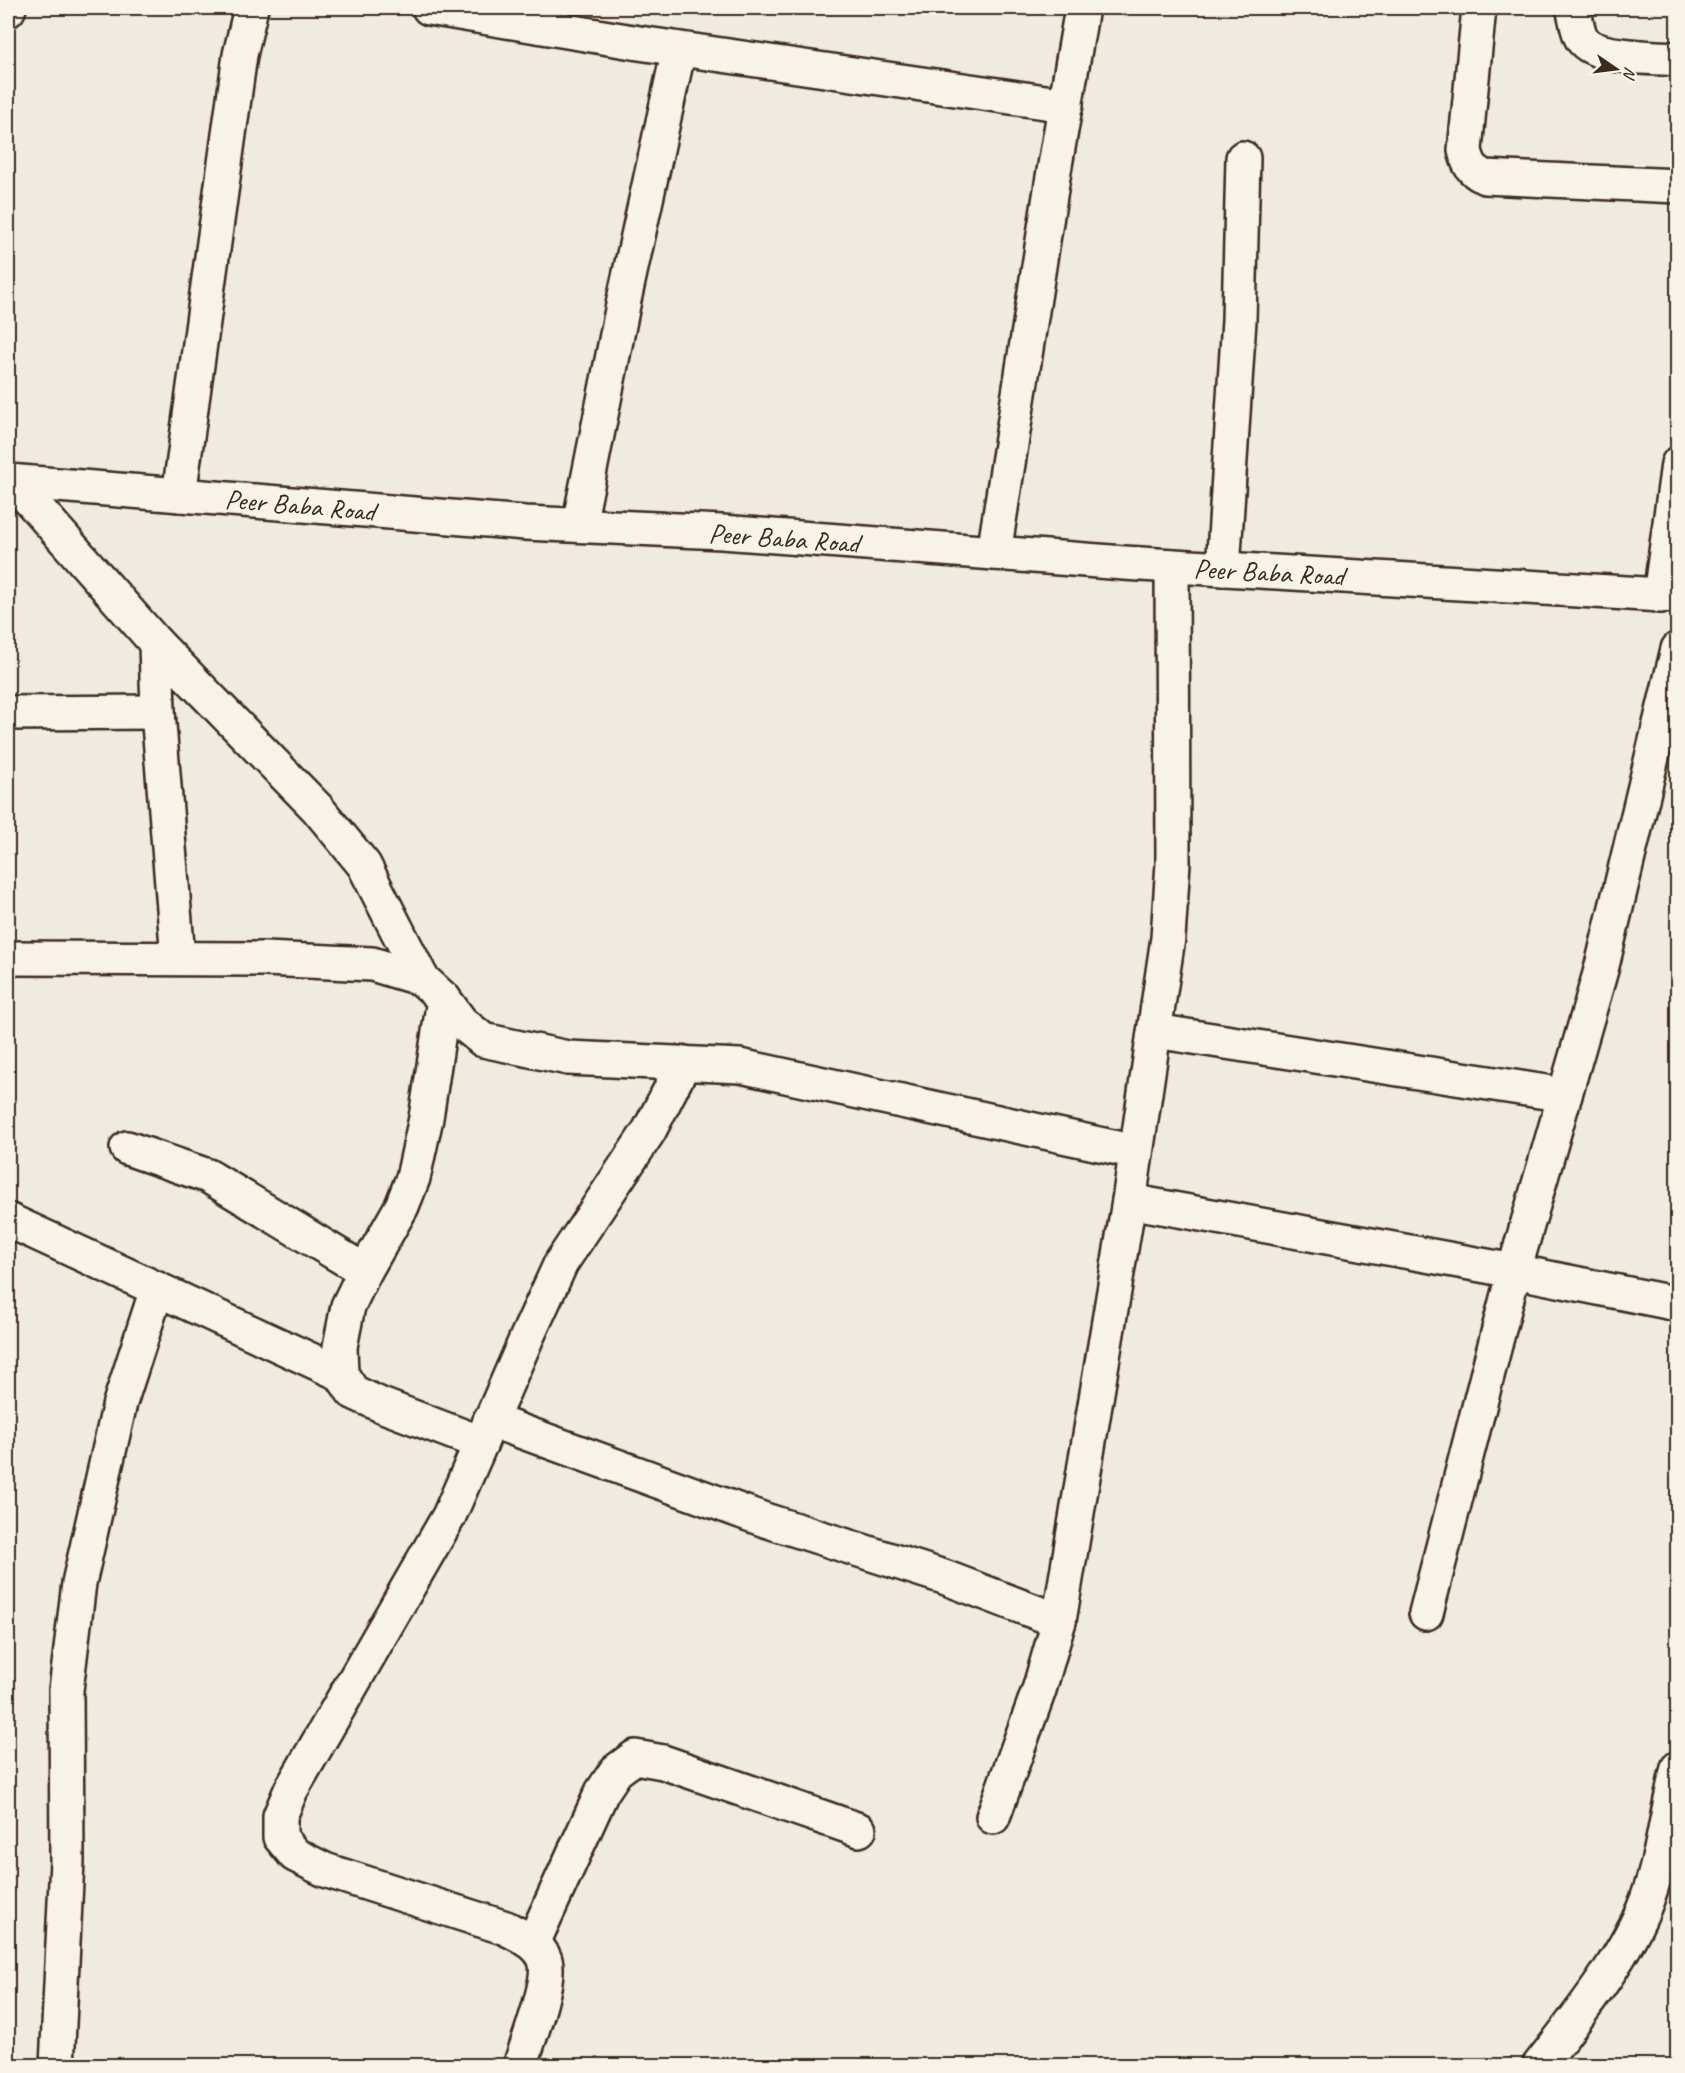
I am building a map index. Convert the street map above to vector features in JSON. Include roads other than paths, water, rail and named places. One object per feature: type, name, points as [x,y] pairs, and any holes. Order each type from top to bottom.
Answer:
[{"type":"street","points":[[179,495],[240,54],[251,8]]},
{"type":"street","points":[[429,8],[679,49],[1066,105]]},
{"type":"street","points":[[994,553],[1082,8]]},
{"type":"street","points":[[1479,8],[1464,150],[1468,163],[1475,172],[1485,177],[1677,186]]},
{"type":"street","points":[[1573,8],[1582,39],[1592,48],[1613,54],[1677,59]]},
{"type":"street","points":[[579,525],[624,300],[679,49]]},
{"type":"street","points":[[1223,569],[1239,320],[1243,158]]},
{"type":"street","points":[[1669,596],[1677,464]]},
{"type":"street","points":[[11,481],[156,643],[317,808],[364,866],[433,989],[461,1022],[483,1040],[568,1058],[740,1066],[1136,1152]]},
{"type":"street","name":"Peer Baba Road","points":[[11,481],[525,523],[722,532],[1172,566],[1669,596]]},
{"type":"street","points":[[993,1817],[1038,1690],[1059,1621],[1155,1031],[1168,938],[1173,863],[1172,566]]},
{"type":"street","points":[[156,643],[158,712],[178,958]]},
{"type":"street","points":[[1426,1613],[1514,1271],[1601,970],[1677,650]]},
{"type":"street","points":[[8,713],[158,712]]},
{"type":"street","points":[[8,958],[265,959],[372,964],[433,989]]},
{"type":"street","points":[[341,1374],[340,1347],[348,1306],[402,1206],[413,1178],[426,1118],[433,989]]},
{"type":"street","points":[[1155,1031],[1565,1095]]},
{"type":"street","points":[[520,2066],[545,1983],[545,1961],[533,1943],[506,1928],[325,1870],[295,1854],[280,1837],[280,1816],[291,1790],[449,1516],[561,1263],[649,1131],[684,1063]]},
{"type":"street","points":[[127,1148],[208,1176],[365,1271]]},
{"type":"street","points":[[1128,1201],[1514,1271],[1677,1304]]},
{"type":"street","points":[[8,1220],[341,1374],[353,1392],[362,1396],[486,1431],[944,1577],[1059,1621]]},
{"type":"street","points":[[57,2066],[67,1861],[66,1690],[79,1583],[120,1403],[157,1289]]},
{"type":"street","points":[[533,1943],[602,1792],[616,1771],[635,1757],[663,1762],[859,1830]]},
{"type":"street","points":[[1539,2066],[1628,1943],[1644,1908],[1658,1863],[1677,1768]]}]
